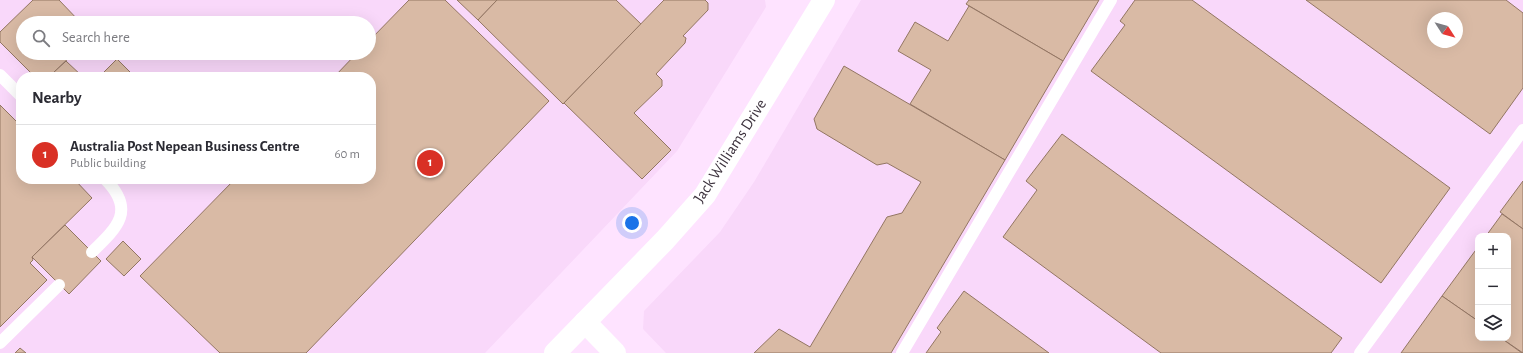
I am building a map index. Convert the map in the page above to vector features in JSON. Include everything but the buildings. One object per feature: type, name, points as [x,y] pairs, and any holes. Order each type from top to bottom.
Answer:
[{"type":"street","name":"Jack Williams Drive","points":[[555,353],[675,230],[705,195],[820,2]]},
{"type":"street","points":[[585,322],[615,353]]},
{"type":"lane","points":[[902,353],[1111,0]]},
{"type":"lane","points":[[0,75],[16,91]]},
{"type":"lane","points":[[1360,353],[1523,130]]},
{"type":"lane","points":[[92,252],[112,232],[120,220],[122,212],[118,194],[109,184]]},
{"type":"lane","points":[[0,343],[59,285]]},
{"type":"shaded area","points":[[0,0],[765,0],[766,7],[677,151],[485,353],[0,353]]},
{"type":"shaded area","points":[[861,0],[1523,0],[1523,353],[666,353],[643,329],[644,311],[720,232],[754,182]]},
{"type":"place","name":"Australia Post Nepean Business Centre","points":[[430,163]]}]
